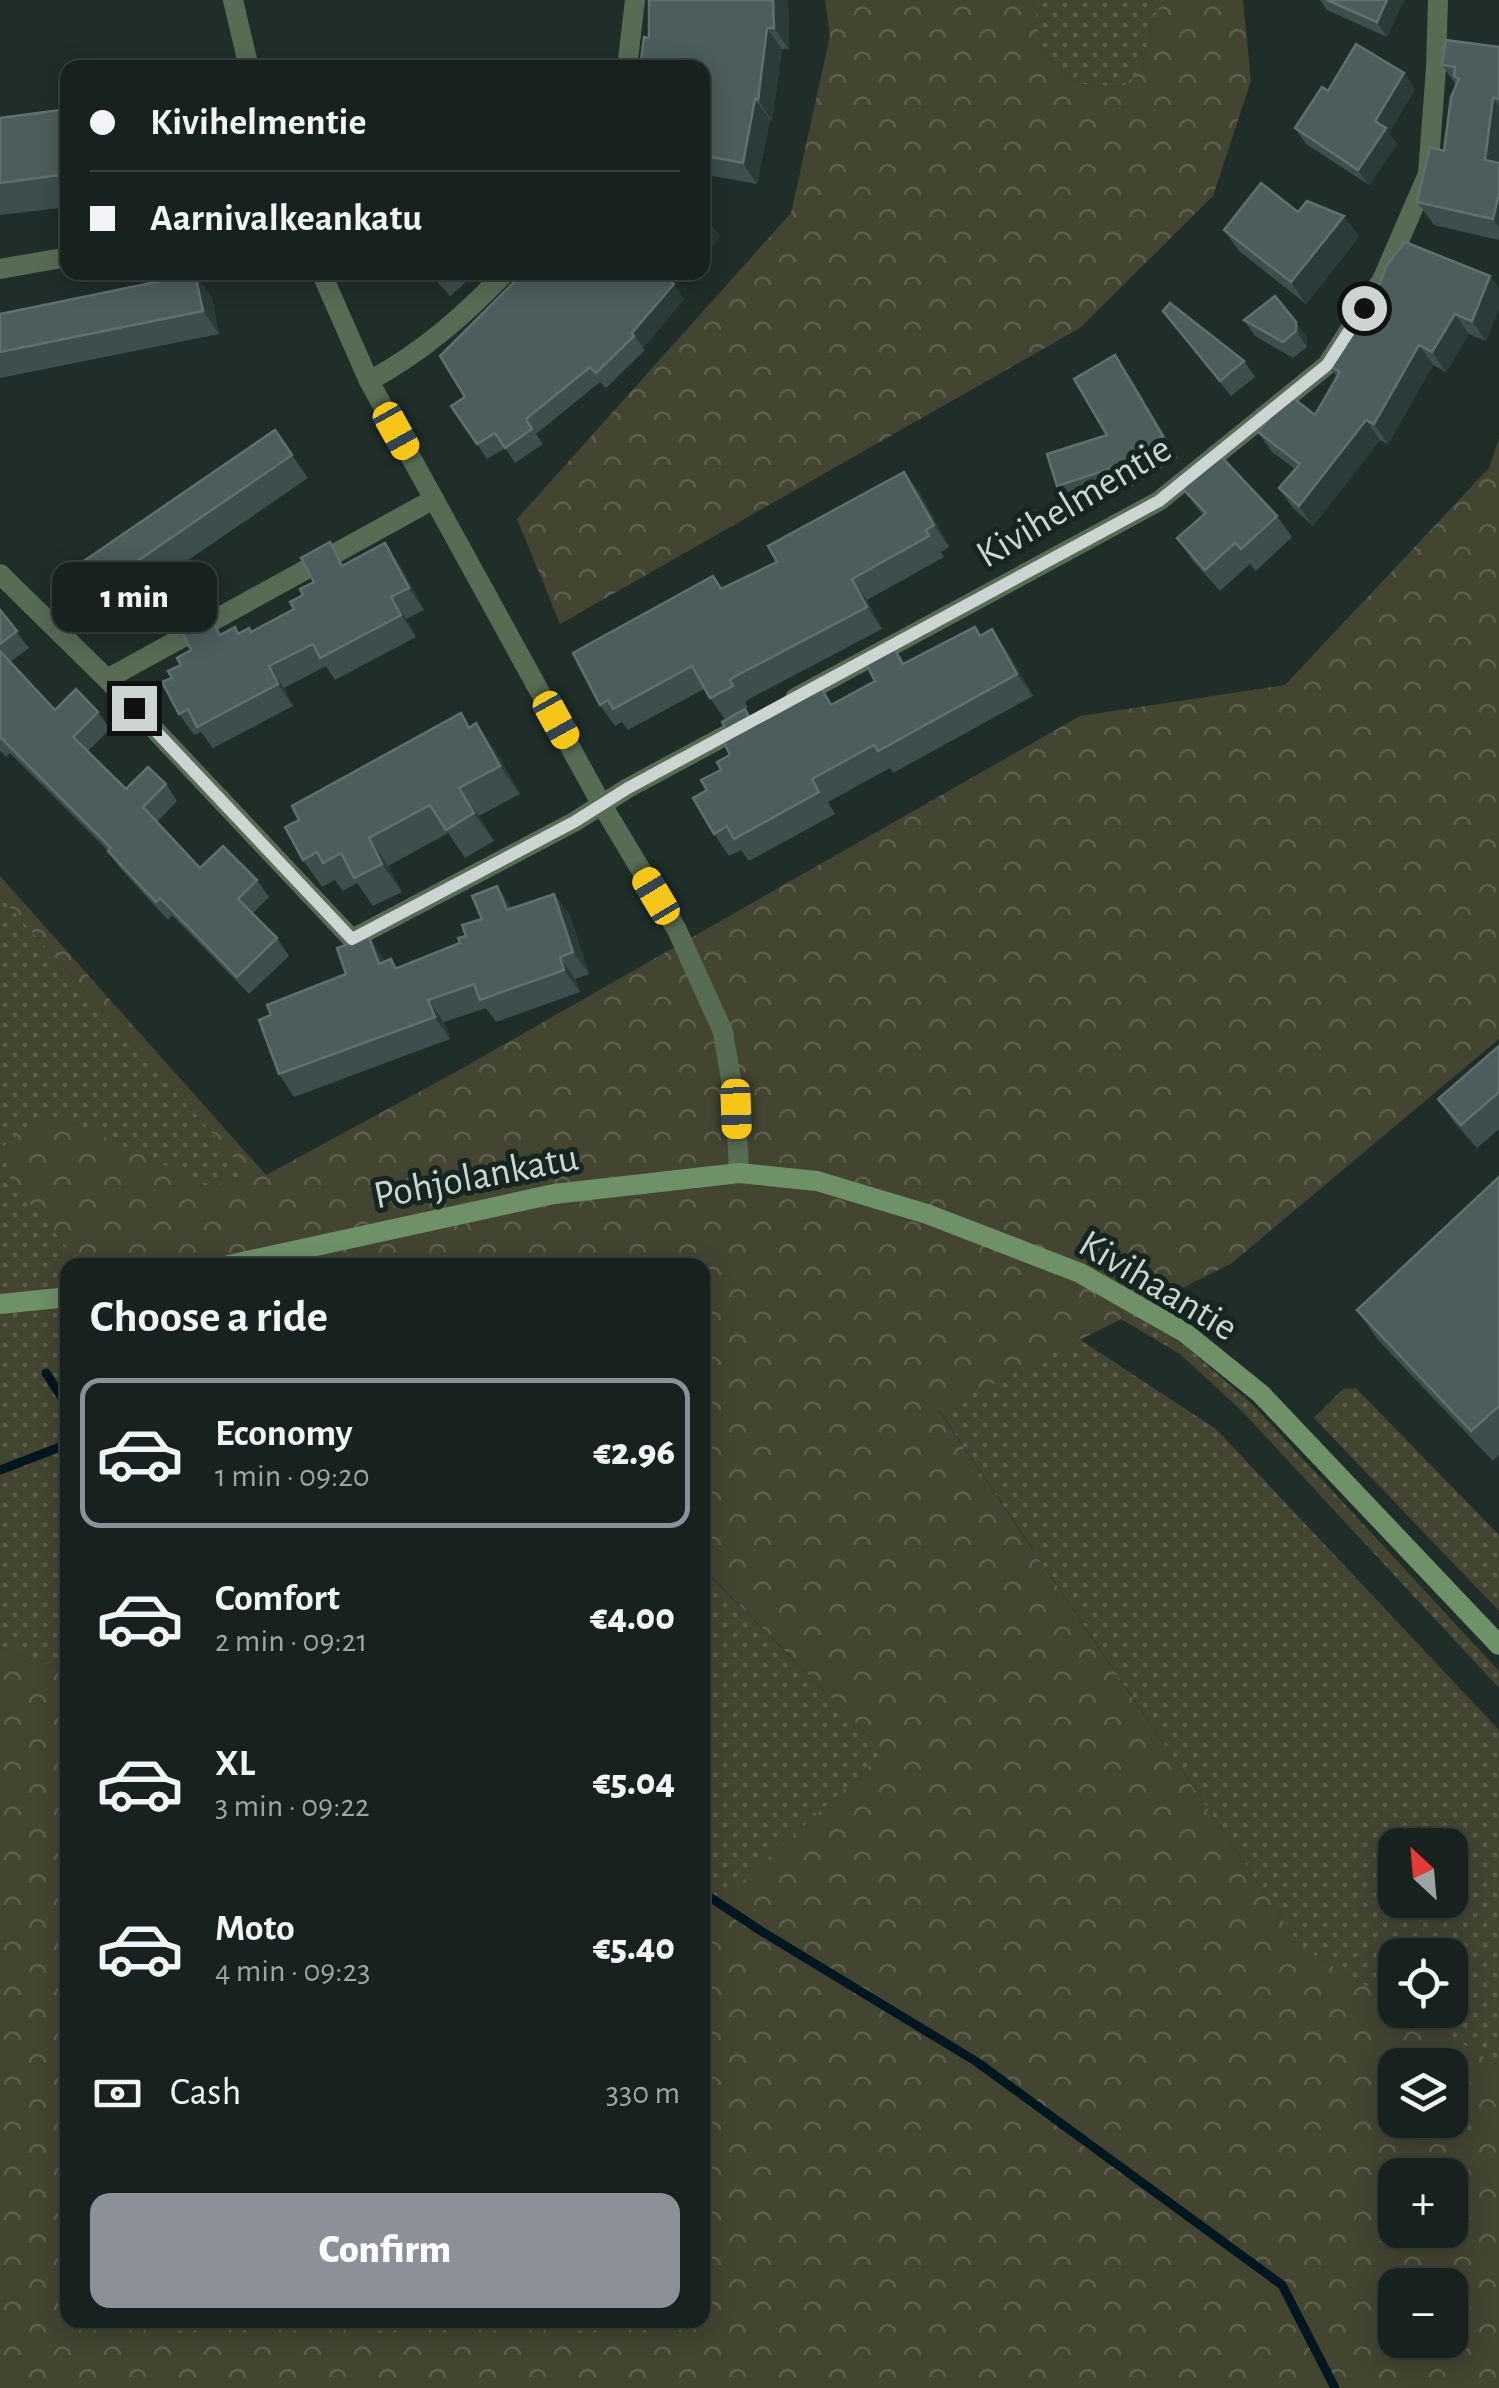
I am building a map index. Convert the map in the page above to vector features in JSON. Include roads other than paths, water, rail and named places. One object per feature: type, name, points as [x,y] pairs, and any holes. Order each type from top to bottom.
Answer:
[{"type":"main road","name":"Pohjolankatu","points":[[260,1258],[554,1194],[739,1173]]},
{"type":"main road","name":"Kivihaantie","points":[[739,1173],[818,1181],[927,1214],[1080,1273],[1184,1332],[1261,1394],[1499,1645]]},
{"type":"main road","points":[[0,1304],[60,1298]]},
{"type":"street","points":[[233,0],[246,60]]},
{"type":"street","points":[[627,60],[636,0]]},
{"type":"street","name":"Kivihelmentie","points":[[107,679],[352,939],[574,822],[628,788],[1159,501],[1327,365],[1382,280],[1428,174],[1438,0]]},
{"type":"street","points":[[0,269],[60,259]]},
{"type":"street","points":[[325,280],[369,381],[602,805],[677,930],[723,1032],[736,1109],[739,1173]]},
{"type":"street","points":[[369,381],[416,353],[498,280]]},
{"type":"street","points":[[0,574],[107,679],[434,499]]},
{"type":"waterway","points":[[46,1373],[60,1395]]},
{"type":"waterway","points":[[0,1470],[60,1447]]},
{"type":"waterway","points":[[710,1897],[977,2062],[1282,2285],[1335,2388]]}]
